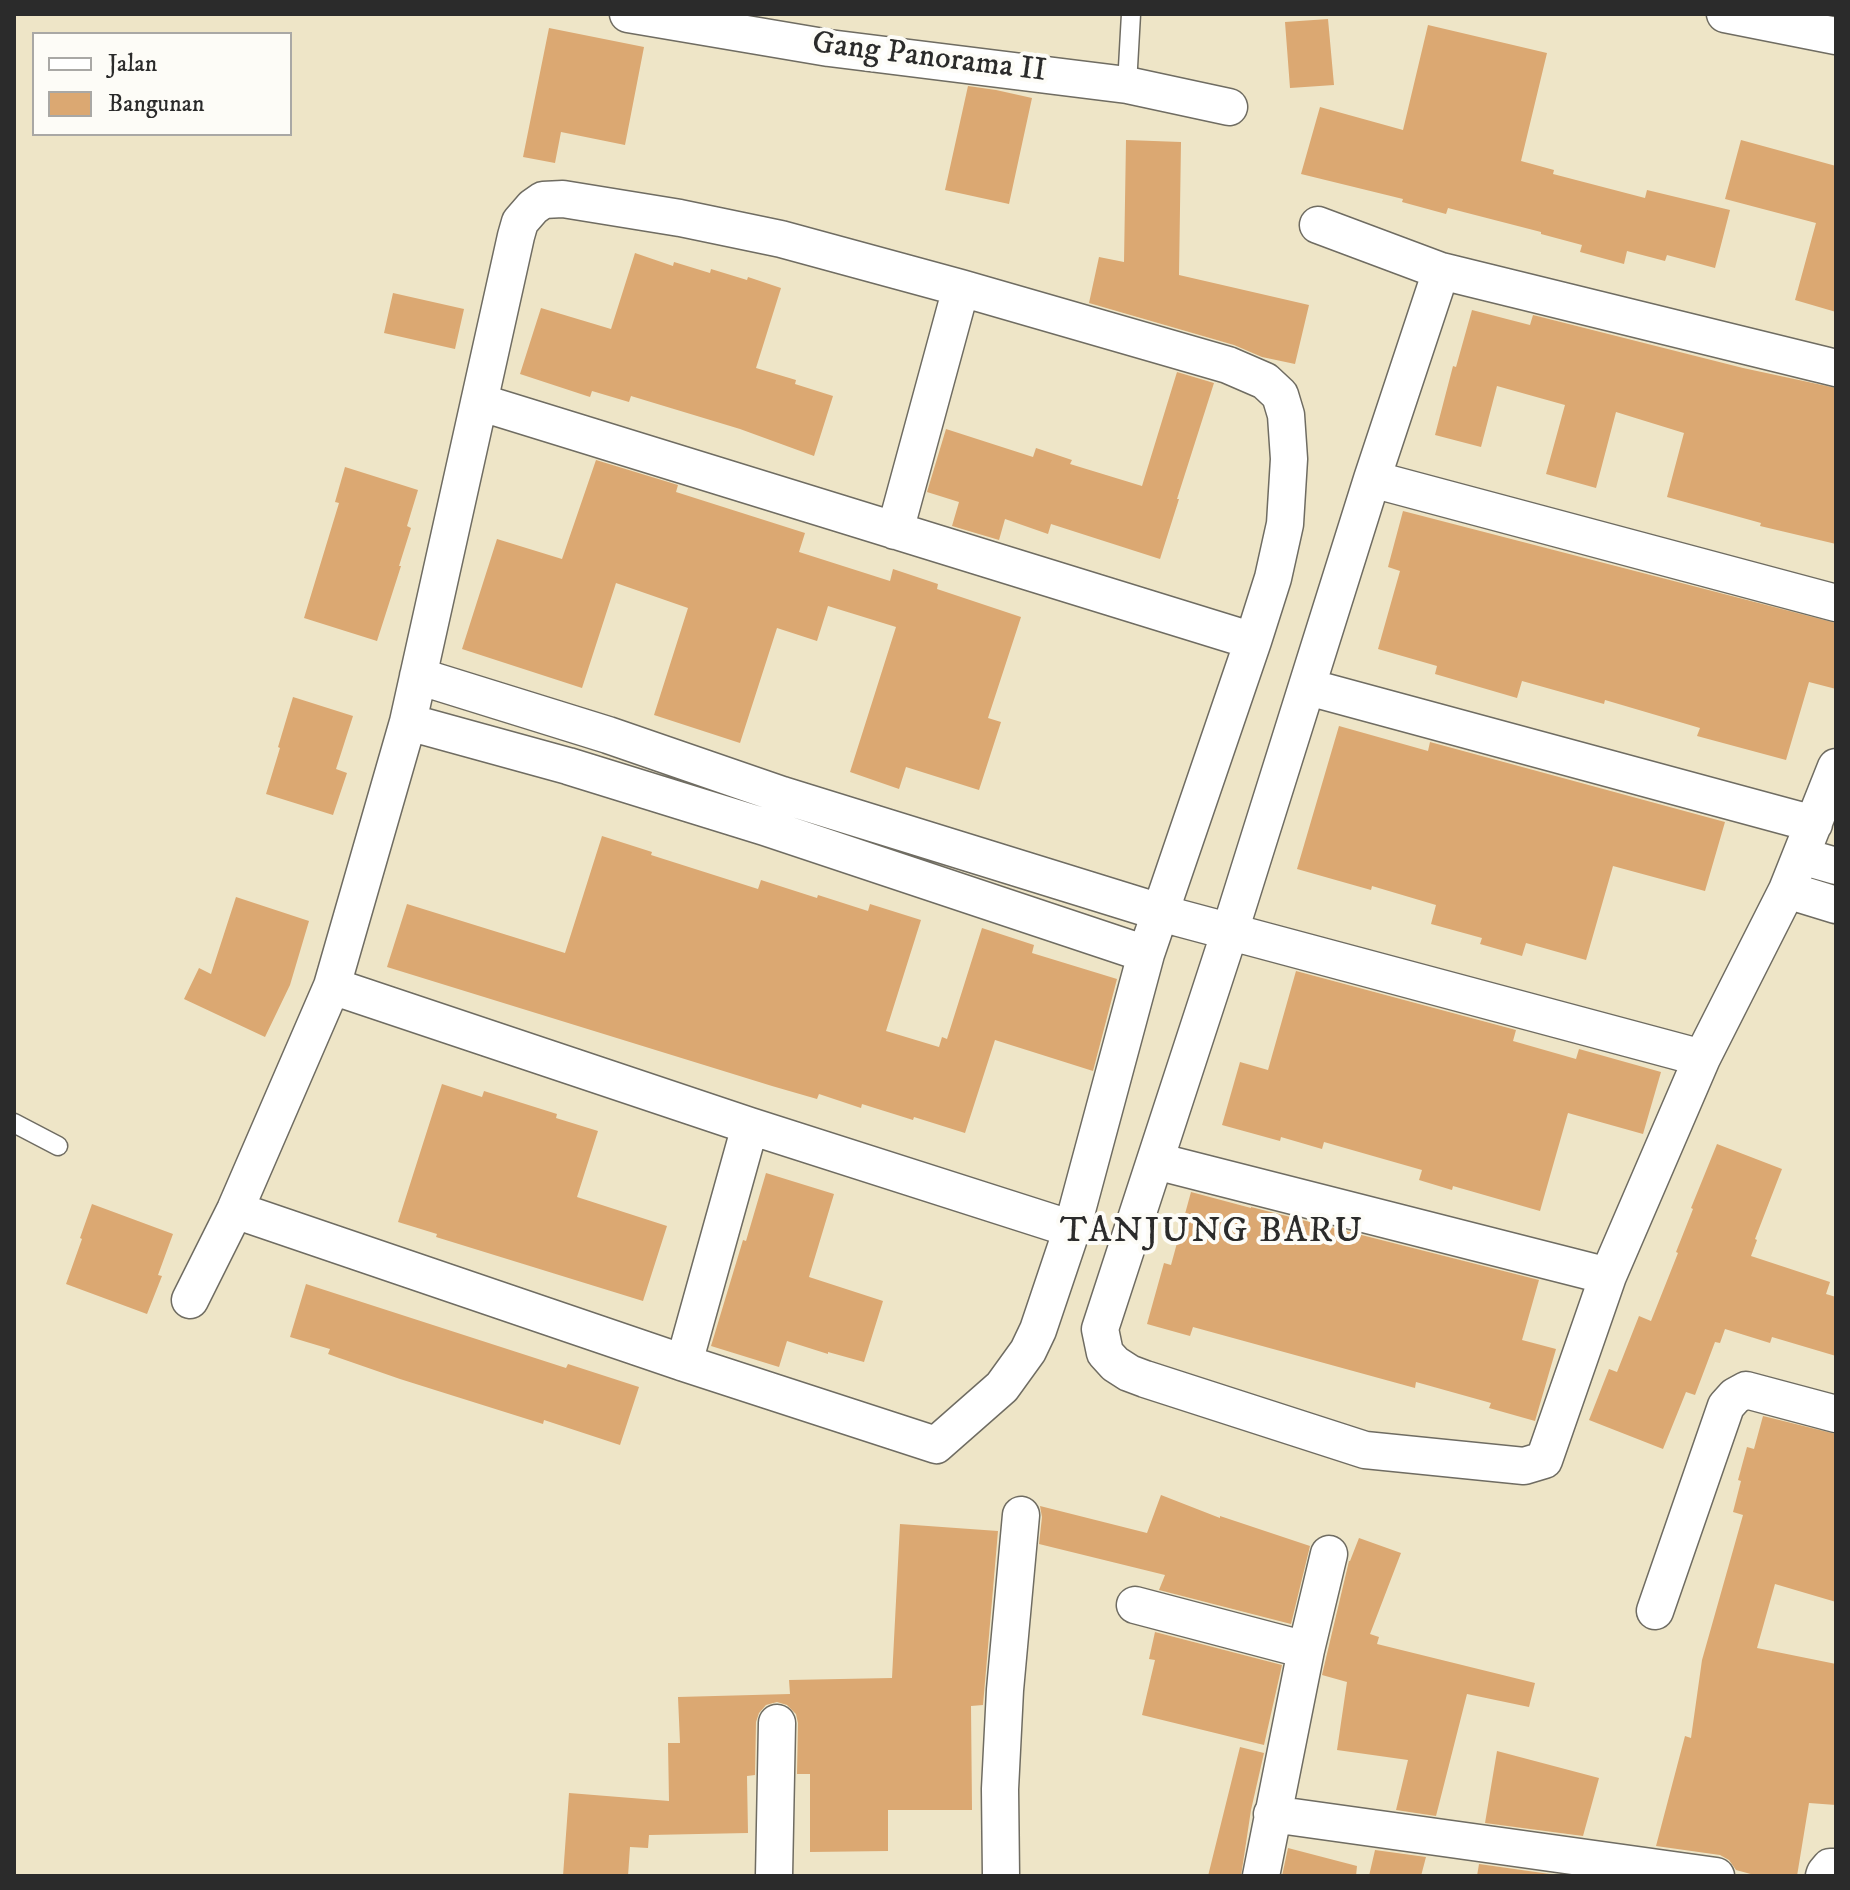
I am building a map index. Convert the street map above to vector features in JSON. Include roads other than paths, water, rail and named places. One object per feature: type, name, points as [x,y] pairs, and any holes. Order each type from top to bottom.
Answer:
[{"type":"street","name":"Gang Panorama II","points":[[628,14],[829,48],[1127,85],[1229,107]]},
{"type":"street","points":[[1725,14],[1836,36]]},
{"type":"street","points":[[190,1300],[235,1210],[332,986],[408,722],[520,222],[533,207],[543,200],[563,199],[680,218],[781,239],[1228,365],[1265,381],[1280,395],[1286,415],[1289,459],[1285,524],[1273,578],[1170,915],[1146,954],[1072,1229],[1028,1351],[1002,1387],[936,1445],[235,1210]]},
{"type":"street","points":[[1318,225],[1441,271],[1836,368]]},
{"type":"street","points":[[1441,271],[1308,687],[1223,929],[1156,1161],[1100,1329],[1105,1353],[1115,1364],[1145,1379],[1365,1450],[1524,1466],[1544,1460],[1608,1276],[1702,1058],[1787,890],[1836,767]]},
{"type":"street","points":[[895,531],[961,288]]},
{"type":"street","points":[[479,402],[1253,641]]},
{"type":"street","points":[[1372,479],[1836,603]]},
{"type":"street","points":[[418,676],[608,735],[797,800],[1170,915],[1702,1058]]},
{"type":"street","points":[[1308,687],[1808,840],[1836,866]]},
{"type":"street","points":[[408,722],[568,766],[750,822],[1146,954]]},
{"type":"street","points":[[1787,890],[1836,905]]},
{"type":"street","points":[[332,986],[750,1126],[1072,1229]]},
{"type":"street","points":[[684,1363],[750,1126]]},
{"type":"street","points":[[1156,1161],[1608,1276]]},
{"type":"street","points":[[1655,1611],[1726,1406],[1735,1396],[1746,1390],[1836,1414]]},
{"type":"street","points":[[1001,1876],[1000,1789],[1004,1704],[1021,1515]]},
{"type":"street","points":[[1261,1876],[1306,1650],[1329,1554]]},
{"type":"street","points":[[1135,1605],[1306,1650]]},
{"type":"street","points":[[774,1876],[777,1723]]},
{"type":"street","points":[[1272,1814],[1716,1876]]},
{"type":"street","points":[[1824,1876],[1830,1867],[1836,1867]]},
{"type":"lane","points":[[1127,85],[1131,14]]},
{"type":"lane","points":[[14,1123],[58,1146]]},
{"type":"district","name":"TANJUNG BARU","points":[[1212,1234]]}]
